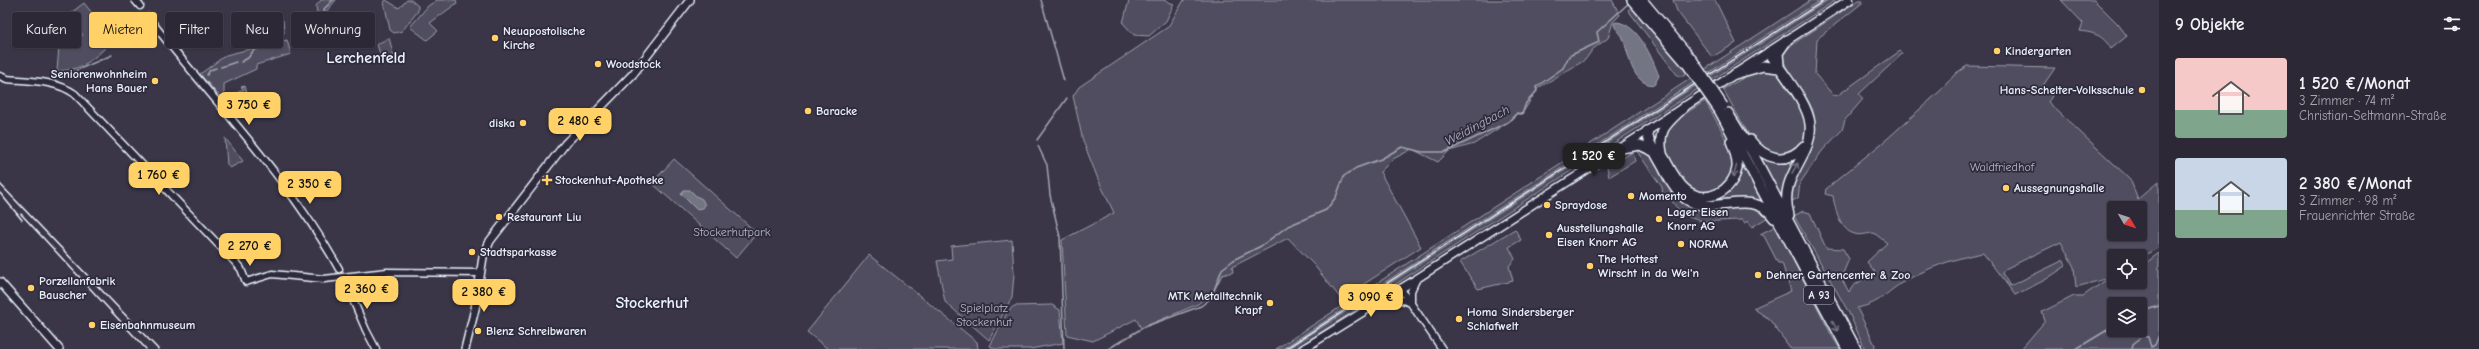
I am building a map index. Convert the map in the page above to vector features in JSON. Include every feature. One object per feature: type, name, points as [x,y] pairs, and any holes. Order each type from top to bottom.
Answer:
[{"type":"highway","name":"A 93","points":[[1639,2],[1690,62],[1724,112],[1773,207],[1789,229],[1856,349]]},
{"type":"highway","points":[[1779,68],[1778,53],[1787,40]]},
{"type":"highway","points":[[1769,52],[1808,116],[1810,131],[1809,140],[1791,175],[1787,197],[1789,229]]},
{"type":"highway","points":[[1735,74],[1763,66],[1779,68]]},
{"type":"highway","points":[[1658,152],[1662,130],[1684,107]]},
{"type":"highway","points":[[1724,112],[1758,150],[1766,156],[1786,158],[1796,154],[1809,140]]},
{"type":"highway","points":[[1621,148],[1640,146],[1658,152],[1679,183],[1686,190],[1701,196],[1719,194],[1731,182],[1737,166],[1724,112]]},
{"type":"highway","points":[[1647,131],[1658,152],[1671,184],[1687,199],[1702,205],[1751,202],[1773,207],[1789,229]]},
{"type":"highway","name":"A 93","points":[[1789,229],[1791,242],[1847,349]]},
{"type":"main road","points":[[465,349],[475,309],[482,257],[487,247],[532,185],[565,144],[637,69],[690,0]]},
{"type":"main road","points":[[1303,349],[1416,280],[1849,0]]},
{"type":"main road","points":[[0,282],[59,349]]},
{"type":"street","points":[[135,0],[140,6]]},
{"type":"street","points":[[157,28],[288,189],[318,232],[339,269]]},
{"type":"street","points":[[0,76],[7,79],[55,84],[67,88],[75,94],[235,262],[246,282],[272,274],[316,279],[387,272],[480,273]]},
{"type":"street","points":[[343,277],[376,349]]},
{"type":"street","points":[[1411,303],[1411,291],[1416,280]]},
{"type":"street","points":[[1401,289],[1442,349]]},
{"type":"street","points":[[1386,299],[1402,300],[1411,303]]},
{"type":"green space","points":[[321,0],[336,0],[326,12],[317,12],[316,6]]},
{"type":"green space","points":[[386,0],[399,8],[407,0],[411,0],[418,6],[418,11],[402,31],[394,33],[390,30],[384,2]]},
{"type":"green space","points":[[437,0],[456,0],[457,3],[430,23],[438,31],[427,40],[410,27],[428,6]]},
{"type":"green space","points":[[1129,0],[1163,0],[1174,4],[1166,21],[1149,36],[1134,35],[1123,23]]},
{"type":"green space","points":[[1184,0],[1612,0],[1620,15],[1613,22],[1608,38],[1593,49],[1585,60],[1538,88],[1522,114],[1516,114],[1513,119],[1474,144],[1449,151],[1438,162],[1412,149],[1393,159],[1380,172],[1421,247],[1341,299],[1314,265],[1288,238],[1232,267],[1233,272],[1222,275],[1214,291],[1198,304],[1141,328],[1136,319],[1093,341],[1067,335],[1062,240],[1114,213],[1098,179],[1083,141],[1073,96],[1079,87],[1168,27]]},
{"type":"green space","points":[[1673,0],[1715,0],[1736,43],[1712,57],[1677,11]]},
{"type":"green space","points":[[1811,0],[1821,0],[1282,349],[1276,349]]},
{"type":"green space","points":[[1828,0],[1836,0],[1295,349],[1288,349]]},
{"type":"green space","points":[[1859,0],[1863,0],[1862,3],[1817,39],[1815,74],[1834,96],[1838,95],[1900,51],[1902,54],[1859,94],[1863,99],[1845,120],[1842,130],[1822,151],[1800,183],[1798,198],[1790,202],[1790,187],[1809,147],[1815,122],[1810,103],[1784,63],[1782,54],[1793,44]]},
{"type":"green space","points":[[2061,0],[2094,0],[2118,24],[2127,36],[2111,49],[2102,38],[2080,31],[2083,23]]},
{"type":"green space","points":[[84,3],[91,12],[89,12],[89,48],[106,48],[82,66],[57,71],[59,48],[81,48],[81,37],[83,35],[81,32],[81,12],[72,12]]},
{"type":"green space","points":[[1632,6],[1667,45],[1687,72],[1684,76],[1678,76],[1628,10]]},
{"type":"green space","points":[[389,38],[394,57],[382,61],[377,44]]},
{"type":"green space","points":[[287,40],[291,54],[256,65],[256,69],[224,84],[224,97],[222,99],[200,74],[226,55],[254,48],[283,48],[283,41]]},
{"type":"green space","name":"Waldfriedhof","points":[[1967,66],[2055,68],[2042,87],[2052,96],[2048,102],[2130,179],[2138,199],[2159,181],[2159,247],[2147,254],[2147,249],[2107,249],[2107,279],[2076,287],[2074,267],[2061,242],[2005,269],[2002,273],[2010,286],[2064,260],[2066,266],[2045,280],[2015,295],[1983,253],[1940,265],[1900,284],[1871,304],[1857,308],[1875,345],[1874,349],[1865,349],[1849,313],[1794,216],[1803,211],[1810,213],[1826,248],[1843,249],[1849,259],[1841,278],[1849,292],[1853,286],[1875,272],[1867,262],[1887,243],[1874,233],[1857,235],[1850,232],[1842,224],[1839,218],[1833,196],[1825,194],[1826,189],[1887,139],[1940,91],[1956,73]]},
{"type":"green space","points":[[1758,70],[1776,72],[1795,98],[1806,119],[1807,130],[1805,139],[1795,151],[1779,156],[1753,142],[1723,89]]},
{"type":"green space","points":[[245,86],[249,102],[251,100],[255,108],[251,115],[245,106],[239,103],[243,102],[233,95],[244,89],[241,87]]},
{"type":"green space","points":[[1705,101],[1724,136],[1730,151],[1733,165],[1732,172],[1725,183],[1715,191],[1702,194],[1694,192],[1687,187],[1674,170],[1666,151],[1663,134],[1680,117]]},
{"type":"green space","points":[[225,138],[243,161],[230,168],[227,165]]},
{"type":"green space","points":[[1636,150],[1644,150],[1651,153],[1686,202],[1748,205],[1757,208],[1768,217],[1752,227],[1748,221],[1744,223],[1743,220],[1710,221],[1692,218],[1683,214],[1676,207],[1669,196],[1663,197],[1662,187]]},
{"type":"green space","points":[[1633,152],[1635,161],[1609,177],[1607,167]]},
{"type":"green space","points":[[1757,152],[1799,155],[1784,185],[1783,201]]},
{"type":"green space","points":[[1739,157],[1765,205],[1697,201],[1682,190],[1721,196]]},
{"type":"green space","name":"Stockerhutpark","points":[[674,159],[757,233],[736,258],[652,183]]},
{"type":"green space","points":[[1776,226],[1840,349],[1791,349],[1769,319],[1753,308],[1791,291],[1782,263],[1778,263],[1764,236],[1760,234]]},
{"type":"green space","points":[[1515,229],[1521,240],[1509,247],[1515,259],[1509,266],[1513,281],[1478,289],[1460,262]]},
{"type":"green space","name":"Spielplatz Stockenhut","points":[[1012,240],[1014,274],[1012,297],[989,340],[945,302],[937,261],[952,259],[951,246]]},
{"type":"green space","name":"Waldfriedhof","points":[[2159,253],[2159,349],[2021,349],[2045,321],[2042,312],[2074,296],[2083,296],[2107,279],[2107,289],[2147,289],[2147,262]]},
{"type":"green space","points":[[869,255],[977,342],[978,349],[828,349],[807,332]]},
{"type":"green space","points":[[1052,305],[1060,310],[1063,343],[1030,349],[995,349],[990,346],[1008,311],[1014,306]]},
{"type":"water","points":[[1617,22],[1625,24],[1632,29],[1644,43],[1659,76],[1654,85],[1646,83],[1636,74],[1629,60],[1623,38],[1614,25],[1614,23]]},
{"type":"water","points":[[684,190],[690,190],[702,199],[705,205],[703,208],[696,209],[681,194]]},
{"type":"waterway","points":[[324,12],[324,9],[333,0]]},
{"type":"waterway","points":[[1041,0],[1064,81]]},
{"type":"waterway","name":"Weidingbach","points":[[1108,349],[1144,327],[1201,306],[1211,298],[1222,269],[1235,259],[1261,246],[1288,226],[1326,210],[1336,197],[1344,176],[1356,168],[1381,159],[1402,147],[1422,152],[1445,152],[1508,122],[1517,113],[1522,114],[1526,103],[1537,91],[1536,87],[1563,68],[1569,56],[1599,42],[1597,32],[1630,2]]},
{"type":"waterway","points":[[241,62],[248,58],[254,50],[261,48]]},
{"type":"waterway","points":[[75,71],[112,55]]},
{"type":"waterway","points":[[221,67],[236,62]]},
{"type":"waterway","points":[[207,75],[210,70],[216,68]]},
{"type":"waterway","points":[[1037,140],[1067,98]]},
{"type":"waterway","points":[[1038,146],[1047,165],[1050,195],[1060,237],[1064,349]]},
{"type":"waterway","points":[[2147,310],[2159,306]]},
{"type":"waterway","points":[[2076,349],[2107,330]]},
{"type":"waterway","points":[[2132,349],[2133,344],[2143,336],[2148,337],[2151,347],[2155,345],[2159,335]]},
{"type":"railway","points":[[1285,349],[1825,0]]},
{"type":"railway","points":[[0,184],[158,349]]},
{"type":"railway","points":[[0,193],[22,220]]},
{"type":"railway","points":[[21,214],[146,349]]},
{"type":"place","name":"Neuapostolische Kirche","points":[[495,38]]},
{"type":"place","name":"Kindergarten","points":[[1997,51]]},
{"type":"place","name":"Woodstock","points":[[598,64]]},
{"type":"place","name":"Seniorenwohnheim Hans Bauer","points":[[155,81]]},
{"type":"place","name":"Hans-Schelter-Volksschule","points":[[2142,90]]},
{"type":"place","name":"Baracke","points":[[808,111]]},
{"type":"place","name":"diska","points":[[523,123]]},
{"type":"place","name":"Stockenhut-Apotheke","points":[[547,180]]},
{"type":"place","name":"Aussegnungshalle","points":[[2006,188]]},
{"type":"place","name":"Momento","points":[[1631,196]]},
{"type":"place","name":"Spraydose","points":[[1547,205]]},
{"type":"place","name":"Restaurant Liu","points":[[499,217]]},
{"type":"place","name":"Lager Eisen Knorr AG","points":[[1659,219]]},
{"type":"place","name":"Ausstellungshalle Eisen Knorr AG","points":[[1549,235]]},
{"type":"place","name":"NORMA","points":[[1681,244]]},
{"type":"place","name":"Stadtsparkasse","points":[[472,252]]},
{"type":"place","name":"The Hottest Wirscht in da Wei'n","points":[[1590,266]]},
{"type":"place","name":"Dehner Gartencenter & Zoo","points":[[1758,275]]},
{"type":"place","name":"Porzellanfabrik Bauscher","points":[[31,288]]},
{"type":"place","name":"MTK Metalltechnik Krapf","points":[[1270,303]]},
{"type":"place","name":"Homa Sindersberger Schlafwelt","points":[[1459,319]]},
{"type":"place","name":"Eisenbahnmuseum","points":[[92,325]]},
{"type":"place","name":"Blenz Schreibwaren","points":[[478,331]]},
{"type":"district","name":"Lerchenfeld","points":[[366,58]]},
{"type":"district","name":"Stockerhut","points":[[652,303]]}]
